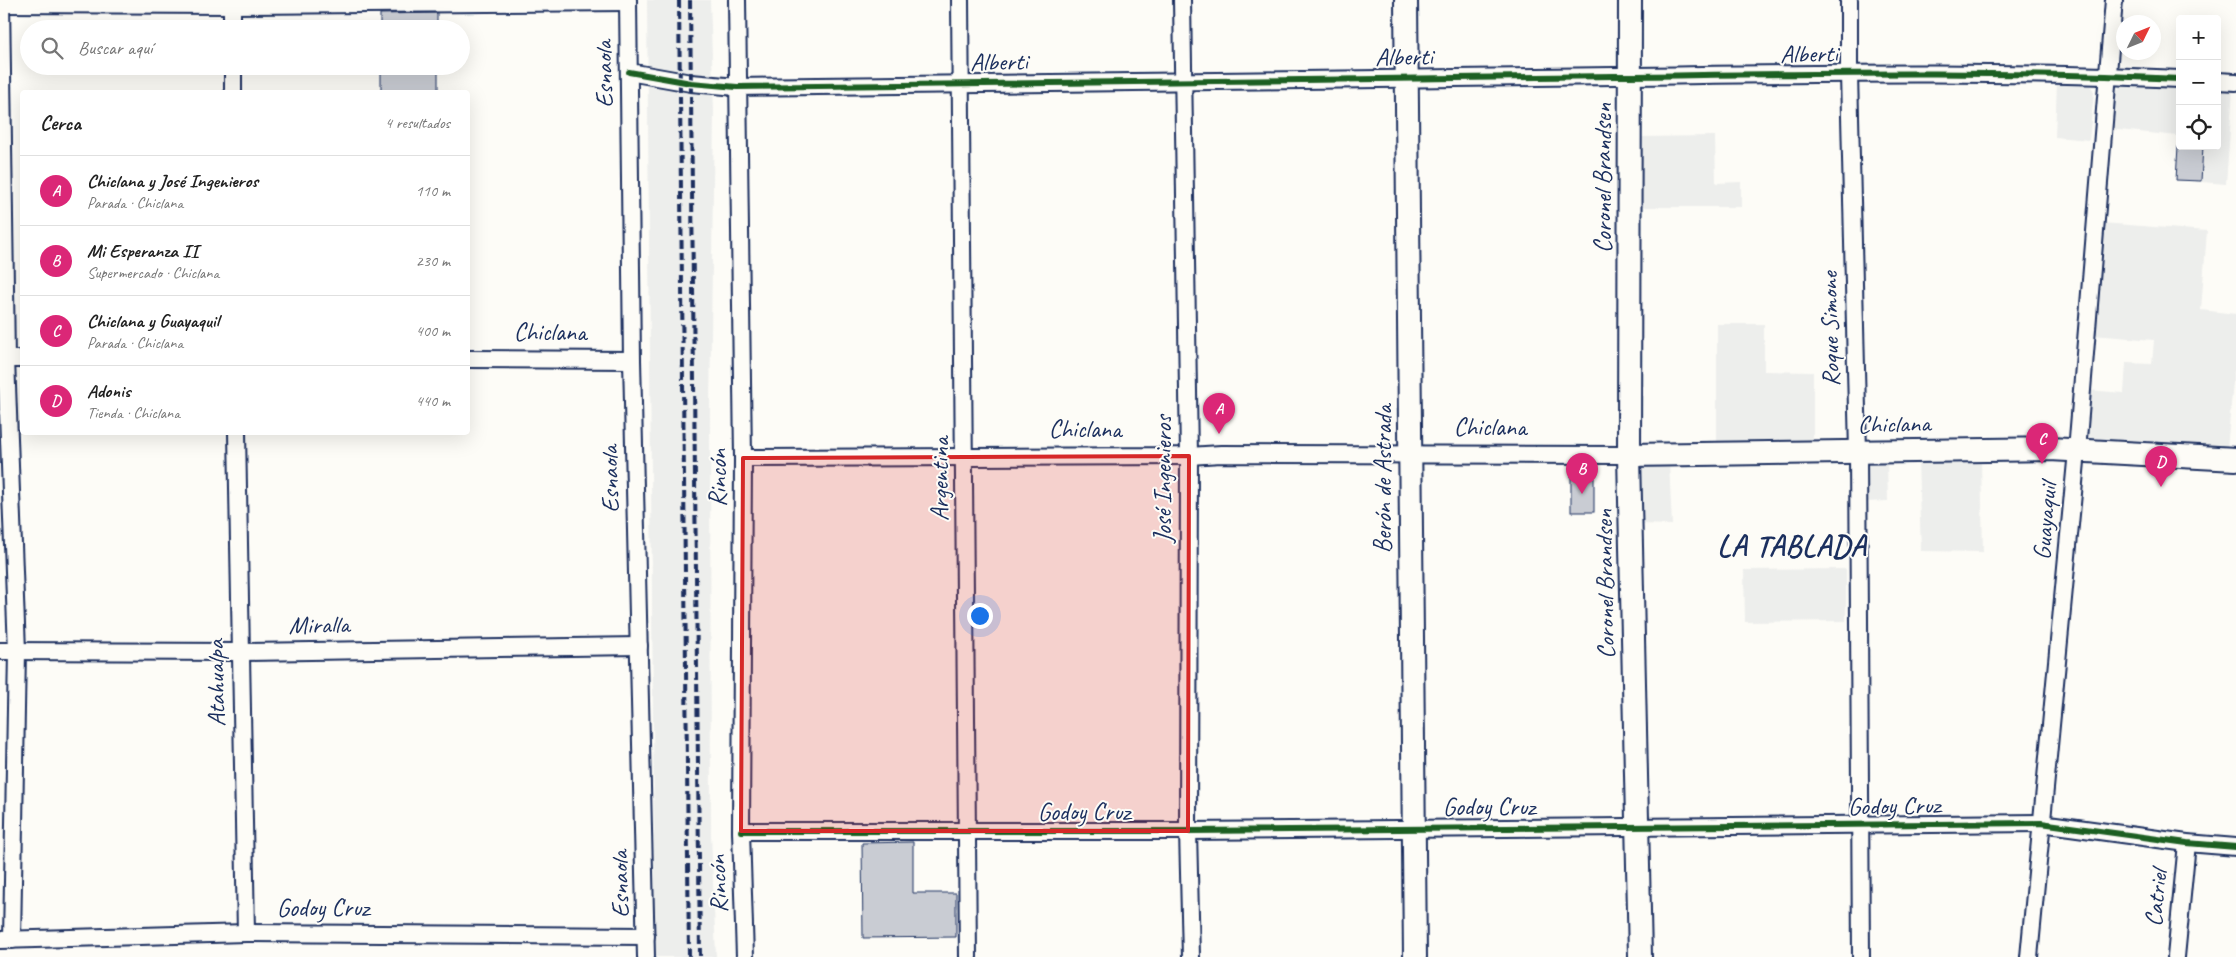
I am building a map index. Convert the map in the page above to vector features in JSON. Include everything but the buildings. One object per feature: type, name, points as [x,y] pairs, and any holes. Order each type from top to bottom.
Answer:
[{"type":"street","name":"Rincón","points":[[737,0],[743,458],[741,831],[745,957]]},
{"type":"street","name":"Argentina","points":[[960,0],[968,957]]},
{"type":"street","name":"José Ingenieros","points":[[1182,0],[1189,456],[1188,831],[1191,957]]},
{"type":"street","name":"Berón de Astrada","points":[[1406,0],[1415,957]]},
{"type":"street","name":"Coronel Brandsen","points":[[1630,0],[1629,455],[1640,957]]},
{"type":"street","name":"Roque Simone","points":[[1849,0],[1858,452],[1861,957]]},
{"type":"street","name":"Guayaquil","points":[[2029,957],[2077,450],[2114,0]]},
{"type":"street","points":[[6,940],[17,651],[3,359],[1,3],[628,1]]},
{"type":"street","name":"Esnaola","points":[[628,1],[632,360],[646,957]]},
{"type":"street","points":[[232,2],[232,20]]},
{"type":"street","name":"Alberti","points":[[629,72],[691,83],[738,87],[1408,77],[1849,74],[2107,76],[2176,79]]},
{"type":"street","points":[[233,75],[233,90]]},
{"type":"street","points":[[2221,81],[2236,82]]},
{"type":"street","name":"Chiclana","points":[[470,358],[632,360]]},
{"type":"street","points":[[3,359],[20,359]]},
{"type":"street","name":"Atahualpa","points":[[237,435],[246,933]]},
{"type":"street","name":"Chiclana","points":[[743,458],[965,458],[1221,454],[1629,455],[2077,450],[2236,459]]},
{"type":"street","name":"Miralla","points":[[0,651],[240,652],[639,646]]},
{"type":"street","name":"Godoy Cruz","points":[[741,831],[1188,831],[2041,824],[2187,843],[2236,847]]},
{"type":"street","name":"Catriel","points":[[2176,957],[2187,843]]},
{"type":"street","name":"Godoy Cruz","points":[[6,940],[246,933],[646,936]]},
{"type":"highlighted area","points":[[1189,456],[1188,831],[741,831],[743,458]]},
{"type":"shaded area","points":[[647,0],[710,0],[714,112],[710,412],[711,833],[716,957],[655,957]]},
{"type":"shaded area","points":[[2057,81],[2085,81],[2092,88],[2094,92],[2089,140],[2055,137]]},
{"type":"shaded area","points":[[2123,87],[2176,88],[2176,136],[2109,129],[2112,94]]},
{"type":"shaded area","points":[[2221,89],[2233,90],[2226,184],[2176,180],[2177,150],[2221,150]]},
{"type":"shaded area","points":[[1715,136],[1716,183],[1741,182],[1741,207],[1635,207],[1634,137]]},
{"type":"shaded area","points":[[2102,223],[2207,231],[2201,310],[2236,314],[2236,371],[2234,371],[2227,449],[2092,442],[2085,432],[2088,390],[2124,393],[2126,363],[2152,364],[2154,340],[2093,335]]},
{"type":"shaded area","points":[[1717,324],[1764,324],[1764,371],[1813,372],[1813,444],[1717,444]]},
{"type":"shaded area","points":[[1981,459],[1983,552],[1921,551],[1918,460]]},
{"type":"shaded area","points":[[1887,460],[1888,501],[1864,502],[1866,465],[1869,461]]},
{"type":"shaded area","points":[[1669,462],[1672,525],[1639,524],[1639,472],[1645,464]]},
{"type":"shaded area","points":[[1846,569],[1846,621],[1745,622],[1744,570]]},
{"type":"railway","points":[[679,0],[689,957]]},
{"type":"railway","points":[[690,0],[700,957]]},
{"type":"cycle path","points":[[629,72],[691,83],[737,87],[1176,80],[1827,74],[2039,74],[2176,79]]},
{"type":"cycle path","points":[[741,831],[1188,831],[2041,823],[2187,843],[2236,847]]},
{"type":"place","name":"Chiclana y José Ingenieros","points":[[1219,434]]},
{"type":"place","name":"Chiclana y Guayaquil","points":[[2042,464]]},
{"type":"place","name":"Adonis","points":[[2161,487]]},
{"type":"place","name":"Mi Esperanza II","points":[[1582,494]]},
{"type":"district","name":"LA TABLADA","points":[[1792,546]]}]
